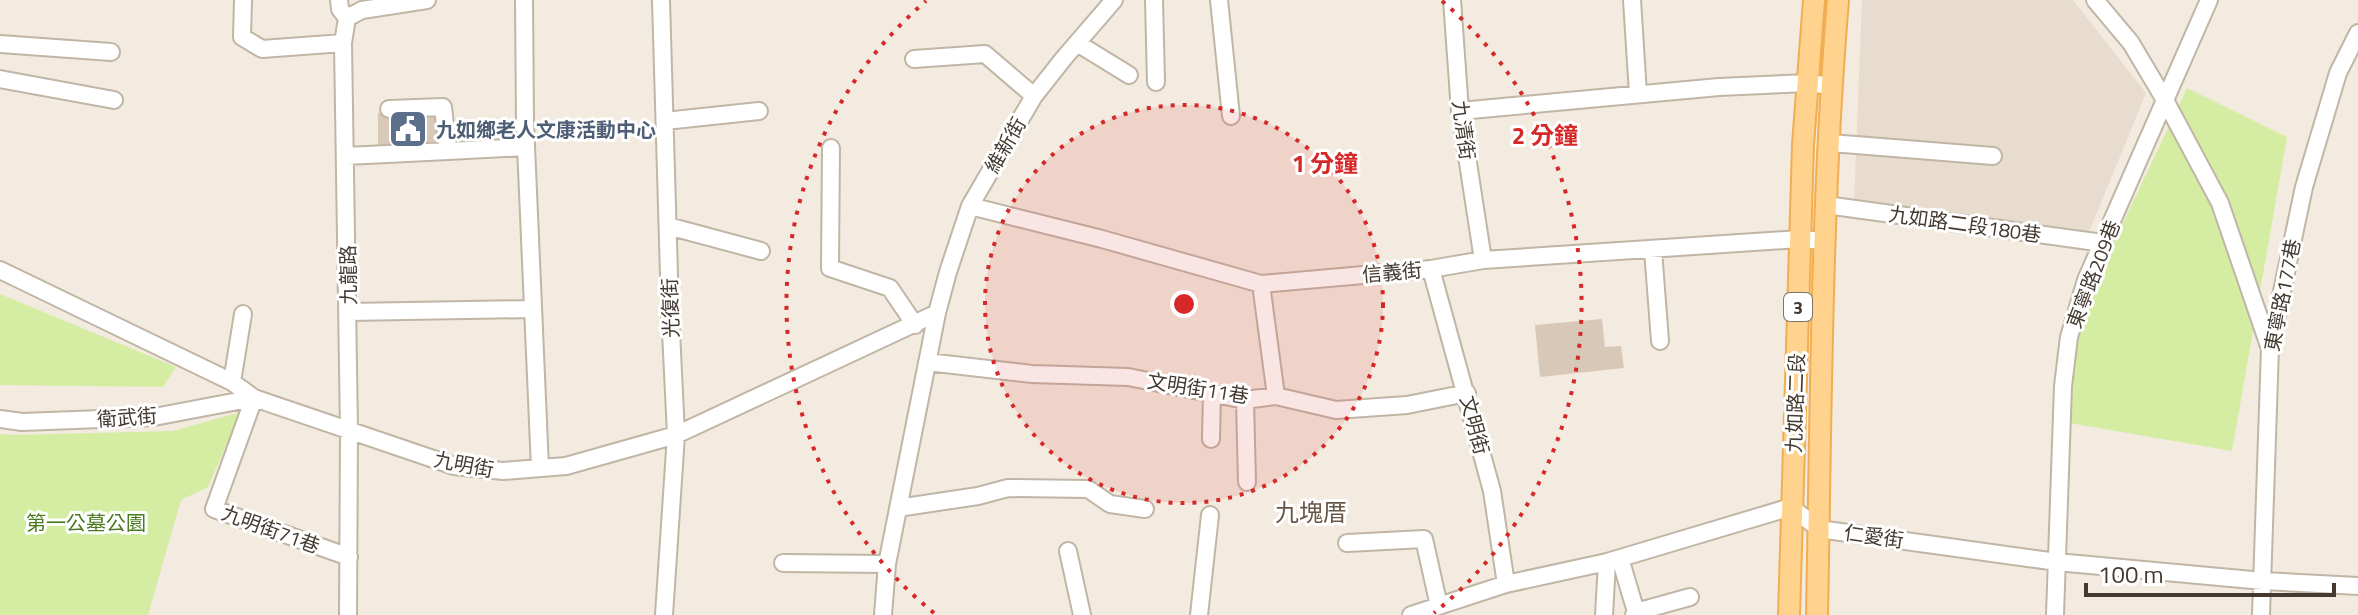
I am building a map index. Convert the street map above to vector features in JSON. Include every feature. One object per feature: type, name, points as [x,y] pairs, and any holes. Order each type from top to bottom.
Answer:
[{"type":"main road","name":"九如路二段","points":[[1789,615],[1800,239],[1814,0]]},
{"type":"main road","name":"九如路二段","points":[[1817,615],[1824,241],[1838,0]]},
{"type":"street","points":[[243,0],[242,37],[262,49],[343,43]]},
{"type":"street","points":[[339,0],[340,9],[347,18],[362,10],[427,0]]},
{"type":"street","points":[[524,0],[525,123],[540,468]]},
{"type":"street","name":"光復街","points":[[661,0],[676,435],[664,615]]},
{"type":"street","name":"維新街","points":[[883,615],[887,564],[937,313],[970,206],[1034,96],[1114,0]]},
{"type":"street","points":[[1154,0],[1156,82]]},
{"type":"street","points":[[1219,0],[1231,116]]},
{"type":"street","name":"九清街","points":[[1452,0],[1460,111],[1483,260]]},
{"type":"street","points":[[1632,0],[1638,94]]},
{"type":"street","points":[[2095,0],[2131,43],[2220,203],[2270,348]]},
{"type":"street","name":"東寧路209巷","points":[[2055,615],[2063,386],[2069,337],[2086,280],[2209,0]]},
{"type":"street","name":"九龍路","points":[[347,18],[343,43],[348,312],[348,615]]},
{"type":"street","name":"東寧路177巷","points":[[2261,615],[2270,348],[2304,187],[2338,73],[2358,33]]},
{"type":"street","points":[[1077,43],[1129,75]]},
{"type":"street","points":[[0,44],[111,52]]},
{"type":"street","points":[[914,59],[985,54],[1034,96]]},
{"type":"street","points":[[0,79],[114,100]]},
{"type":"street","points":[[1460,111],[1719,87],[1808,83],[1831,86]]},
{"type":"street","points":[[389,109],[443,107],[448,151]]},
{"type":"street","points":[[665,121],[759,111]]},
{"type":"street","points":[[1831,143],[1993,156]]},
{"type":"street","points":[[346,156],[526,147]]},
{"type":"street","points":[[831,148],[830,268],[890,288],[915,325]]},
{"type":"street","name":"九如路二段180巷","points":[[1826,205],[2103,243]]},
{"type":"street","name":"信義街","points":[[970,206],[1261,284],[1431,269],[1483,260],[1800,239],[1824,241]]},
{"type":"street","points":[[668,226],[761,251]]},
{"type":"street","points":[[1653,250],[1660,341]]},
{"type":"street","name":"文明街","points":[[1431,269],[1492,491],[1506,584]]},
{"type":"street","name":"九明街","points":[[0,270],[232,382],[254,398],[454,466],[503,471],[566,466],[676,435],[937,313]]},
{"type":"street","points":[[1261,284],[1276,396]]},
{"type":"street","points":[[348,312],[533,309]]},
{"type":"street","points":[[232,382],[243,314]]},
{"type":"street","name":"文明街11巷","points":[[927,362],[1032,374],[1128,377],[1245,400],[1276,396],[1336,410],[1407,405],[1467,393]]},
{"type":"street","points":[[1211,439],[1212,393]]},
{"type":"street","name":"衛武街","points":[[0,419],[22,422],[154,417],[254,398]]},
{"type":"street","name":"九明街71巷","points":[[254,398],[214,509],[349,557]]},
{"type":"street","points":[[1245,400],[1247,482]]},
{"type":"street","points":[[898,508],[978,496],[1008,488],[1088,489],[1110,504],[1145,509]]},
{"type":"street","points":[[1411,615],[1439,606],[1457,608],[1506,584],[1613,560],[1791,507]]},
{"type":"street","name":"仁愛街","points":[[1791,507],[1819,529],[2057,562],[2263,581],[2358,586]]},
{"type":"street","points":[[1199,615],[1210,515]]},
{"type":"street","points":[[1347,543],[1424,539],[1439,606]]},
{"type":"street","points":[[1068,551],[1082,615]]},
{"type":"street","points":[[1613,560],[1635,614],[1690,597]]},
{"type":"street","points":[[1604,615],[1613,560]]},
{"type":"street","points":[[783,563],[887,564]]},
{"type":"shaded area","points":[[1862,0],[2073,0],[2146,93],[2087,237],[1854,204]]},
{"type":"green space","points":[[2187,88],[2287,137],[2232,451],[2069,423],[2069,337]]},
{"type":"green space","points":[[0,294],[176,367],[163,387],[0,385]]},
{"type":"green space","name":"第一公墓公園","points":[[241,412],[208,487],[181,500],[148,615],[0,615],[0,434],[173,431]]},
{"type":"building","name":"九如鄉老人文康活動中心","points":[[437,112],[438,144],[378,146],[378,113]]},
{"type":"building","points":[[1602,319],[1605,347],[1621,346],[1624,368],[1540,377],[1535,325]]},
{"type":"place","name":"九如鄉老人文康活動中心","points":[[408,129]]},
{"type":"district","name":"九塊厝","points":[[1311,512]]}]
